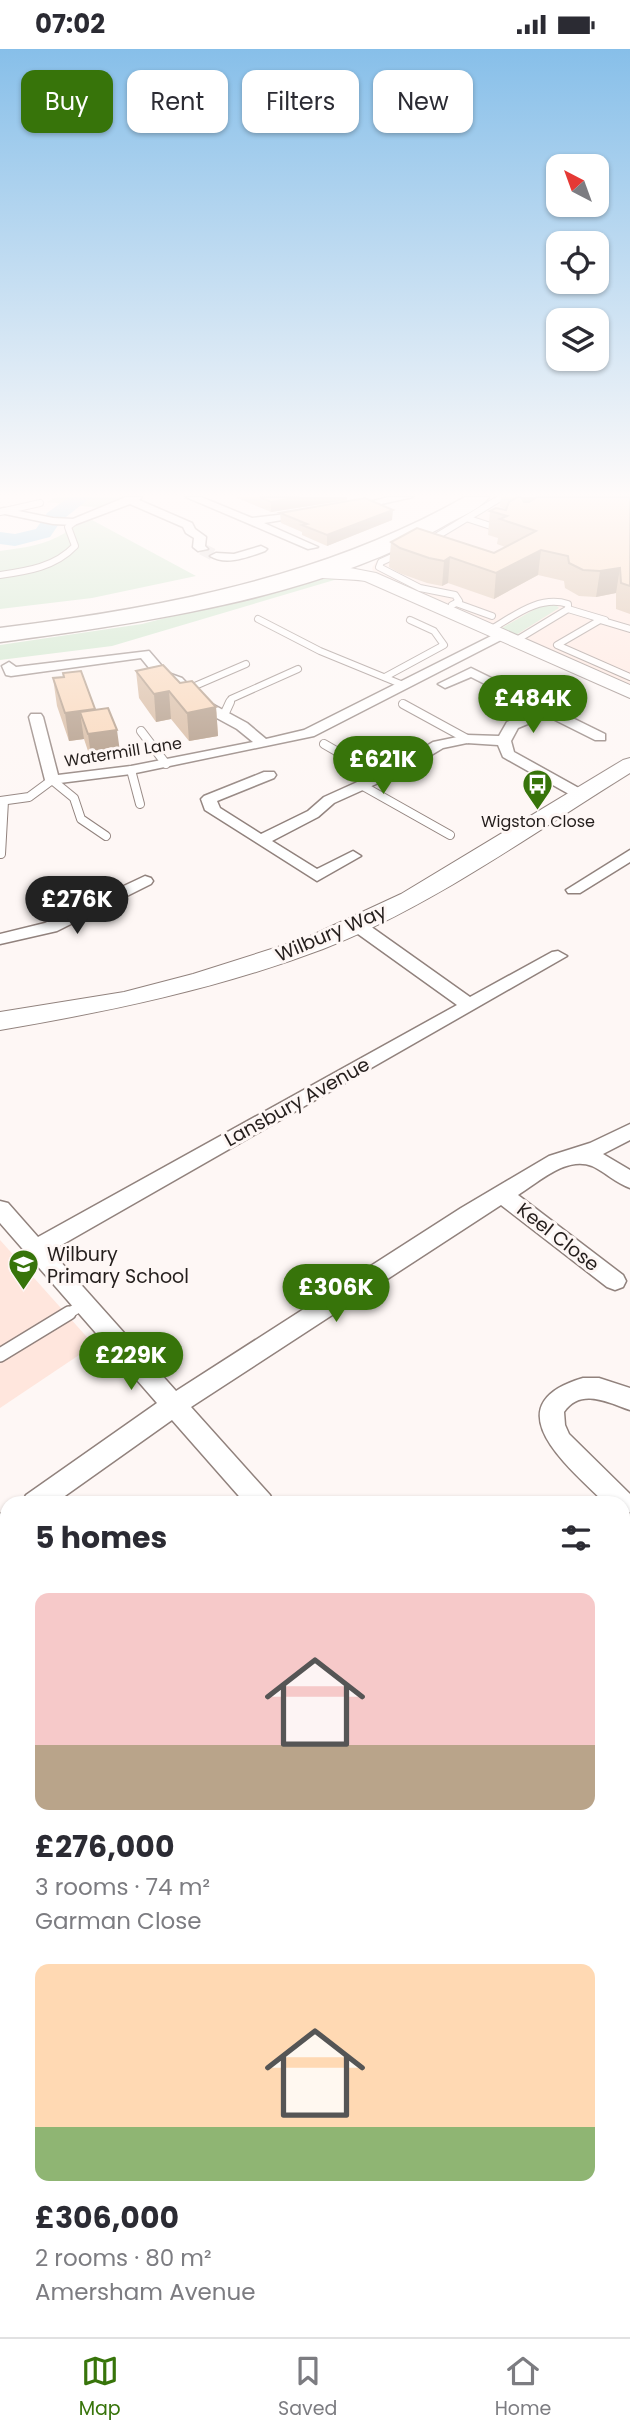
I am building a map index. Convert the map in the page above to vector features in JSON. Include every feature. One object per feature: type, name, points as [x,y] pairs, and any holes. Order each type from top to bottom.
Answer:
[{"type":"highway","points":[[0,624],[130,604]]},
{"type":"highway","points":[[0,635],[149,613],[186,604]]},
{"type":"street","points":[[456,604],[500,631],[630,692]]},
{"type":"street","name":"Watermill Lane","points":[[36,717],[52,780],[166,764],[309,733],[500,631]]},
{"type":"street","points":[[9,666],[11,672],[144,654],[163,676],[175,678],[198,702],[252,731],[263,744]]},
{"type":"street","points":[[445,684],[471,672],[600,737]]},
{"type":"street","points":[[546,711],[512,725],[504,741],[508,754],[581,795]]},
{"type":"street","points":[[261,840],[313,814],[329,800],[382,777],[438,745],[467,739],[504,741]]},
{"type":"street","name":"Wilbury Way","points":[[0,1021],[124,1000],[201,980],[303,948],[409,899],[630,764]]},
{"type":"street","points":[[269,775],[209,799],[213,810],[317,876],[353,856]]},
{"type":"street","points":[[574,890],[623,869],[630,855]]},
{"type":"street","points":[[0,939],[51,927],[126,900],[145,881]]},
{"type":"street","points":[[357,925],[470,1005]]},
{"type":"street","name":"Lansbury Avenue","points":[[36,1249],[558,955]]},
{"type":"street","points":[[45,1496],[172,1406],[502,1194],[568,1155],[597,1148],[627,1132]]},
{"type":"street","points":[[622,1174],[607,1153],[627,1132]]},
{"type":"street","points":[[568,1155],[596,1159],[622,1174]]},
{"type":"street","name":"Keel Close","points":[[502,1194],[615,1281]]},
{"type":"street","points":[[0,1209],[255,1496]]},
{"type":"street","points":[[614,1496],[560,1442],[554,1433],[552,1419],[554,1408],[559,1401],[569,1392],[580,1388],[596,1386],[630,1400]]},
{"type":"lane","points":[[500,631],[541,604]]},
{"type":"lane","points":[[568,604],[568,609]]},
{"type":"lane","points":[[500,631],[568,609],[630,629]]},
{"type":"lane","points":[[258,619],[320,652],[336,655],[403,685]]},
{"type":"lane","points":[[385,677],[444,645],[434,631],[410,620]]},
{"type":"lane","points":[[606,621],[600,620],[557,645],[630,677]]},
{"type":"lane","points":[[188,689],[246,664]]},
{"type":"lane","points":[[224,715],[231,699],[298,669]]},
{"type":"lane","points":[[403,704],[467,739]]},
{"type":"lane","points":[[141,731],[166,764]]},
{"type":"lane","points":[[324,744],[382,777]]},
{"type":"lane","points":[[131,770],[140,804]]},
{"type":"lane","points":[[1,854],[2,801],[36,795],[52,780],[74,798],[81,819],[106,836]]},
{"type":"lane","points":[[363,786],[450,835]]},
{"type":"lane","points":[[0,1355],[84,1304]]},
{"type":"shaded area","points":[[445,604],[630,604],[630,688]]},
{"type":"shaded area","name":"Wilbury Primary School","points":[[0,1240],[94,1345],[0,1408]]},
{"type":"green space","points":[[0,604],[44,604],[0,609]]},
{"type":"green space","points":[[220,604],[254,604],[112,646],[0,660],[0,645],[142,624]]},
{"type":"green space","points":[[542,605],[556,605],[559,608],[516,635],[500,629]]},
{"type":"building","points":[[163,665],[180,683],[192,681],[216,707],[187,713],[169,691],[154,694],[136,671]]},
{"type":"building","points":[[81,671],[95,709],[65,713],[53,678],[64,677],[63,673]]},
{"type":"building","points":[[108,708],[117,730],[88,734],[80,712]]},
{"type":"place","name":"Wigston Close","points":[[538,811]]},
{"type":"place","name":"Wilbury Primary School","points":[[24,1292]]}]
